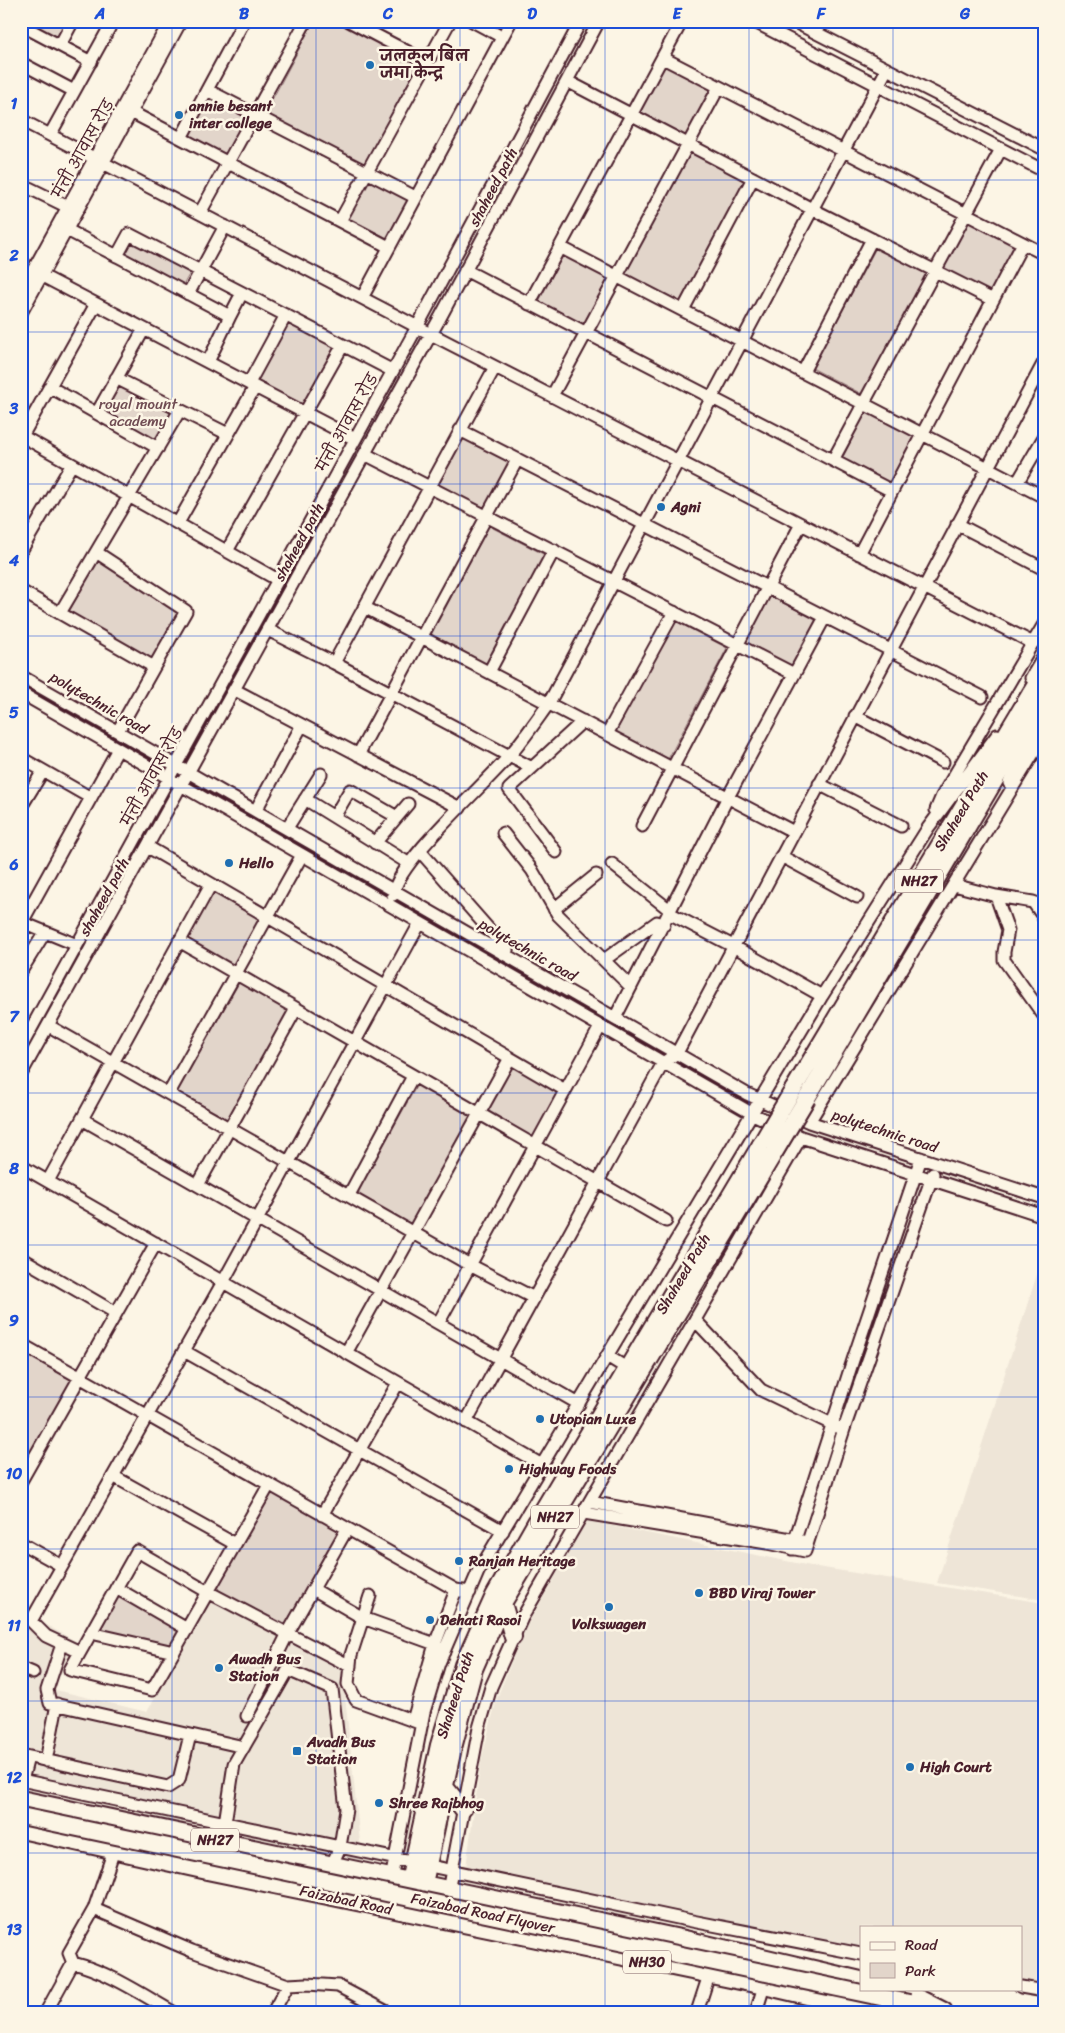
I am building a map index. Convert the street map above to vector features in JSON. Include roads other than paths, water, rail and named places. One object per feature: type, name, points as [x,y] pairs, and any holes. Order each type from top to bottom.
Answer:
[{"type":"highway","name":"Shaheed Path","points":[[421,1863],[445,1787],[474,1669],[503,1603],[800,1094],[1039,674]]},
{"type":"highway","name":"Shaheed Path","points":[[800,1094],[1033,735],[1044,696]]},
{"type":"highway","name":"Shaheed Path","points":[[410,1913],[421,1863],[439,1745],[463,1665],[494,1596],[543,1510],[768,1149]]},
{"type":"highway","points":[[503,1603],[513,1637]]},
{"type":"highway","points":[[445,1787],[464,1809]]},
{"type":"highway","name":"NH27","points":[[21,1799],[417,1883]]},
{"type":"highway","name":"Faizabad Road Flyover","points":[[21,1816],[947,2011]]},
{"type":"highway","name":"Faizabad Road","points":[[21,1830],[764,1986],[876,2012]]},
{"type":"highway","name":"NH30","points":[[417,1883],[685,1940],[860,1980]]},
{"type":"highway","points":[[902,1990],[947,2011]]},
{"type":"street","points":[[60,45],[73,21]]},
{"type":"street","points":[[50,135],[113,21]]},
{"type":"street","name":"मंत्ती आवास रोड़","points":[[21,292],[37,273],[68,208],[99,160],[170,21]]},
{"type":"street","points":[[21,313],[37,273],[66,230],[99,160],[131,112],[181,21]]},
{"type":"street","points":[[181,138],[244,21]]},
{"type":"street","points":[[200,213],[306,21]]},
{"type":"street","points":[[349,21],[427,62]]},
{"type":"street","points":[[340,220],[450,21]]},
{"type":"street","points":[[472,21],[502,37]]},
{"type":"street","points":[[362,298],[511,21]]},
{"type":"street","name":"मंत्ती आवास रोड","points":[[21,1047],[393,371],[581,21]]},
{"type":"street","name":"shaheed path","points":[[21,1074],[431,334],[599,21]]},
{"type":"street","points":[[529,304],[630,114],[682,21]]},
{"type":"street","points":[[753,21],[1044,171]]},
{"type":"street","points":[[793,21],[1044,149]]},
{"type":"street","points":[[21,25],[91,62]]},
{"type":"street","points":[[663,58],[842,152],[1044,254]]},
{"type":"street","points":[[21,63],[74,91]]},
{"type":"street","points":[[392,907],[394,889],[408,863],[510,755],[549,703],[887,69]]},
{"type":"street","points":[[567,81],[812,209],[993,300]]},
{"type":"street","points":[[552,396],[718,87]]},
{"type":"street","points":[[206,90],[415,197]]},
{"type":"street","points":[[131,112],[389,247]]},
{"type":"street","points":[[21,120],[417,327],[1033,643]]},
{"type":"street","points":[[833,460],[1001,149]]},
{"type":"street","points":[[683,310],[753,178]]},
{"type":"street","points":[[21,184],[68,208]]},
{"type":"street","points":[[188,294],[225,226]]},
{"type":"street","points":[[66,230],[230,316]]},
{"type":"street","points":[[117,256],[129,234],[393,371]]},
{"type":"street","points":[[803,372],[872,239]]},
{"type":"street","points":[[859,554],[1023,243]]},
{"type":"street","points":[[560,247],[1044,497]]},
{"type":"street","points":[[465,270],[892,491]]},
{"type":"street","points":[[37,273],[355,439]]},
{"type":"street","points":[[208,362],[242,293]]},
{"type":"street","points":[[96,304],[22,437],[278,580]]},
{"type":"street","points":[[178,523],[228,434],[286,315]]},
{"type":"street","points":[[97,413],[144,329]]},
{"type":"street","points":[[227,551],[343,345]]},
{"type":"street","points":[[466,1422],[663,1063],[676,1053],[1044,362]]},
{"type":"street","points":[[334,662],[496,367]]},
{"type":"street","points":[[116,378],[228,434]]},
{"type":"street","points":[[50,386],[158,448]]},
{"type":"street","points":[[60,613],[180,410]]},
{"type":"street","points":[[460,430],[982,697]]},
{"type":"street","points":[[1016,483],[1044,437]]},
{"type":"street","points":[[365,454],[794,674]]},
{"type":"street","points":[[358,755],[393,694],[517,460]]},
{"type":"street","points":[[21,551],[72,464]]},
{"type":"street","points":[[642,826],[801,524]]},
{"type":"street","points":[[958,524],[1044,568]]},
{"type":"street","points":[[489,672],[554,550]]},
{"type":"street","points":[[96,552],[186,611],[118,731]]},
{"type":"street","points":[[21,591],[154,668]]},
{"type":"street","points":[[364,607],[794,832]]},
{"type":"street","points":[[607,734],[674,612]]},
{"type":"street","points":[[616,1018],[728,797],[825,617]]},
{"type":"street","points":[[928,828],[942,796],[1044,624]]},
{"type":"street","points":[[268,630],[334,662],[532,768]]},
{"type":"street","points":[[439,1648],[454,1627],[478,1572],[822,996],[928,828],[992,742],[1039,674],[1044,656]]},
{"type":"street","name":"polytechnic road","points":[[21,676],[760,1100],[809,1122],[1044,1198]]},
{"type":"street","points":[[235,690],[460,808]]},
{"type":"street","points":[[21,693],[751,1114],[801,1137],[1044,1216]]},
{"type":"street","points":[[855,716],[943,762]]},
{"type":"street","points":[[809,1122],[898,967],[954,885],[993,820],[1017,763],[1044,718]]},
{"type":"street","points":[[556,852],[509,789],[583,721]]},
{"type":"street","points":[[256,810],[302,725]]},
{"type":"street","points":[[978,734],[985,741],[992,742]]},
{"type":"street","points":[[77,946],[22,922],[118,749]]},
{"type":"street","points":[[21,758],[91,798]]},
{"type":"street","points":[[21,808],[43,771]]},
{"type":"street","points":[[287,828],[321,774]]},
{"type":"street","points":[[819,784],[901,826]]},
{"type":"street","points":[[334,817],[350,790],[397,817]]},
{"type":"street","points":[[305,799],[408,863]]},
{"type":"street","points":[[375,842],[408,804]]},
{"type":"street","points":[[503,833],[532,870],[558,915],[631,988]]},
{"type":"street","points":[[148,847],[565,1090]]},
{"type":"street","points":[[420,851],[507,950],[504,954]]},
{"type":"street","points":[[169,1093],[302,855]]},
{"type":"street","points":[[781,856],[856,896]]},
{"type":"street","points":[[612,864],[670,912],[822,996]]},
{"type":"street","points":[[554,909],[596,875]]},
{"type":"street","points":[[48,1181],[211,884]]},
{"type":"street","points":[[954,885],[1038,904],[1044,918]]},
{"type":"street","points":[[996,896],[1008,930],[1004,960],[1044,1016]]},
{"type":"street","points":[[604,960],[658,922],[664,925]]},
{"type":"street","points":[[80,1652],[46,1636],[26,1619],[62,1566],[184,1351],[420,923]]},
{"type":"street","points":[[21,971],[45,932]]},
{"type":"street","points":[[179,941],[666,1221]]},
{"type":"street","points":[[856,942],[869,950]]},
{"type":"street","points":[[198,1185],[296,1009]]},
{"type":"street","points":[[49,1026],[290,1161],[470,1265],[534,1298]]},
{"type":"street","points":[[438,1322],[600,1027]]},
{"type":"street","points":[[346,1353],[510,1058]]},
{"type":"street","points":[[349,1195],[413,1076]]},
{"type":"street","points":[[82,1118],[579,1404]]},
{"type":"street","points":[[443,1920],[481,1720],[491,1687],[513,1637],[522,1618],[584,1513],[652,1383],[695,1320],[801,1137]]},
{"type":"street","points":[[794,1544],[832,1425],[917,1175],[921,1158]]},
{"type":"street","points":[[590,1502],[794,1544],[805,1551],[844,1429],[936,1164]]},
{"type":"street","points":[[21,1166],[542,1465]]},
{"type":"street","points":[[22,1476],[156,1243]]},
{"type":"street","points":[[21,1258],[116,1312]]},
{"type":"street","points":[[695,1320],[761,1390],[844,1429]]},
{"type":"street","points":[[21,1344],[456,1590],[470,1592]]},
{"type":"street","points":[[184,1351],[503,1531]]},
{"type":"street","points":[[607,1356],[620,1364]]},
{"type":"street","points":[[322,1515],[398,1383]]},
{"type":"street","points":[[113,1476],[235,1544]]},
{"type":"street","points":[[269,1485],[235,1544],[208,1592],[174,1652],[152,1690],[70,1670],[137,1551],[208,1592],[350,1666]]},
{"type":"street","points":[[584,1513],[767,1543],[794,1544]]},
{"type":"street","points":[[247,1716],[288,1633],[347,1529]]},
{"type":"street","points":[[21,1543],[62,1566]]},
{"type":"street","points":[[116,1588],[187,1629]]},
{"type":"street","points":[[313,1589],[363,1618],[439,1648]]},
{"type":"street","points":[[386,1908],[417,1722],[449,1608],[456,1590]]},
{"type":"street","points":[[370,1596],[351,1655],[348,1684],[356,1700],[417,1722]]},
{"type":"street","points":[[449,1608],[454,1627]]},
{"type":"street","points":[[91,1633],[174,1652]]},
{"type":"street","points":[[62,1644],[47,1690],[50,1703],[244,1747]]},
{"type":"street","points":[[21,1668],[33,1673]]},
{"type":"street","points":[[215,1840],[225,1823],[234,1764],[288,1670],[332,1689],[346,1809],[340,1847],[331,1865],[324,1895]]},
{"type":"street","points":[[46,1761],[57,1704]]},
{"type":"street","points":[[190,1735],[179,1780],[168,1787],[24,1756],[22,1780],[692,1921],[860,1954]]},
{"type":"street","points":[[46,2012],[73,1963],[70,1953],[94,1909],[114,1850]]},
{"type":"street","points":[[94,1909],[192,1951],[288,1985],[338,1986],[387,2012]]},
{"type":"street","points":[[73,1963],[86,1966],[121,1983],[173,2012]]},
{"type":"street","points":[[697,2012],[709,1975]]},
{"type":"street","points":[[273,2012],[288,1985]]},
{"type":"street","points":[[756,2012],[764,1986]]},
{"type":"street","points":[[1022,1987],[1044,1991]]},
{"type":"place","name":"जलकल बिल जमा केन्द्र","points":[[370,65]]},
{"type":"place","name":"annie besant inter college","points":[[179,115]]},
{"type":"place","name":"Agni","points":[[661,507]]},
{"type":"place","name":"Hello","points":[[229,863]]},
{"type":"place","name":"Utopian Luxe","points":[[540,1419]]},
{"type":"place","name":"Highway Foods","points":[[509,1469]]},
{"type":"place","name":"Ranjan Heritage","points":[[459,1561]]},
{"type":"place","name":"BBD Viraj Tower","points":[[699,1593]]},
{"type":"place","name":"Volkswagen","points":[[609,1607]]},
{"type":"place","name":"Dehati Rasoi","points":[[430,1620]]},
{"type":"place","name":"Awadh Bus Station","points":[[219,1668]]},
{"type":"place","name":"Avadh Bus Station","points":[[297,1751]]},
{"type":"place","name":"High Court","points":[[910,1767]]},
{"type":"place","name":"Shree Rajbhog","points":[[379,1803]]},
{"type":"park label","name":"royal mount academy","points":[[138,412]]}]
